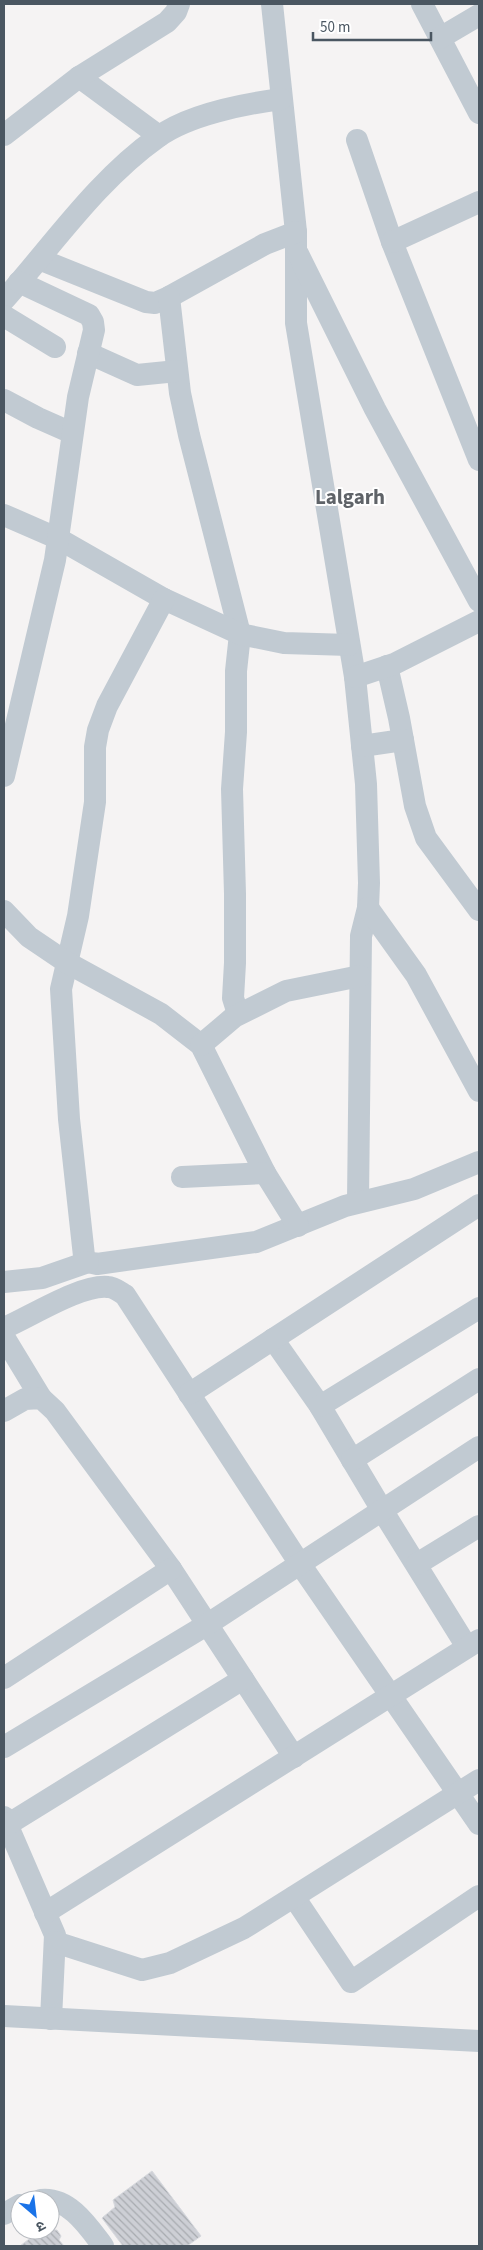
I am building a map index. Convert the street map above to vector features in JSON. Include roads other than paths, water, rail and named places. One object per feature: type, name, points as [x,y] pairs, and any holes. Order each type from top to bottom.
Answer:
[{"type":"street","points":[[4,135],[79,77],[167,22],[176,12],[179,4]]},
{"type":"street","points":[[272,4],[280,99],[296,241],[296,323],[355,677],[366,784],[369,863],[368,908],[361,936],[358,1201]]},
{"type":"street","points":[[422,4],[440,38],[474,90],[479,113]]},
{"type":"street","points":[[440,38],[479,15]]},
{"type":"street","points":[[79,77],[159,136]]},
{"type":"street","points":[[4,300],[104,186],[159,136],[204,117],[280,99]]},
{"type":"street","points":[[357,140],[392,242],[479,460]]},
{"type":"street","points":[[392,242],[479,202]]},
{"type":"street","points":[[39,259],[146,302],[154,303],[169,297],[265,244],[296,241]]},
{"type":"street","points":[[296,241],[375,409],[479,601]]},
{"type":"street","points":[[4,776],[10,712],[55,560],[78,397],[94,330],[94,322],[89,316],[19,282]]},
{"type":"street","points":[[169,297],[177,371],[189,435],[240,634],[236,671],[236,732],[232,790],[235,894],[235,963],[232,998],[238,1014]]},
{"type":"street","points":[[4,316],[55,347]]},
{"type":"street","points":[[88,353],[136,375],[177,371]]},
{"type":"street","points":[[4,400],[72,433]]},
{"type":"street","points":[[4,515],[59,539],[164,599],[240,634],[284,642],[349,646]]},
{"type":"street","points":[[98,1287],[92,1263],[84,1256],[69,1119],[61,989],[78,916],[95,802],[94,747],[98,730],[107,706],[164,599]]},
{"type":"street","points":[[355,677],[387,666],[479,621]]},
{"type":"street","points":[[387,666],[404,740],[415,806],[426,838],[479,910]]},
{"type":"street","points":[[362,746],[404,740]]},
{"type":"street","points":[[368,908],[416,975],[479,1092]]},
{"type":"street","points":[[4,911],[29,937],[66,962],[161,1014],[201,1045],[265,1173],[298,1226]]},
{"type":"street","points":[[201,1045],[238,1014],[286,991],[360,976]]},
{"type":"street","points":[[4,1282],[42,1278],[92,1263],[256,1242],[358,1201],[414,1189],[479,1162]]},
{"type":"street","points":[[182,1177],[265,1173]]},
{"type":"street","points":[[190,1394],[479,1205]]},
{"type":"street","points":[[294,1757],[171,1569],[55,1412],[41,1398],[5,1327],[81,1292],[98,1287],[110,1287],[125,1296],[300,1564],[479,1824]]},
{"type":"street","points":[[320,1406],[479,1308]]},
{"type":"street","points":[[45,1913],[473,1643],[417,1564],[382,1510],[320,1406],[273,1339]]},
{"type":"street","points":[[352,1460],[479,1379]]},
{"type":"street","points":[[4,1411],[25,1399],[41,1398]]},
{"type":"street","points":[[4,1747],[208,1624],[479,1447]]},
{"type":"street","points":[[417,1564],[479,1526]]},
{"type":"street","points":[[4,1678],[171,1569]]},
{"type":"street","points":[[51,2019],[55,1936],[6,1821],[243,1679]]},
{"type":"street","points":[[55,1942],[142,1970],[170,1963],[244,1928],[479,1780]]},
{"type":"street","points":[[294,1896],[352,1982],[479,1896]]},
{"type":"street","points":[[4,2016],[479,2041]]},
{"type":"street","points":[[60,2203],[67,2206],[86,2223],[103,2246]]},
{"type":"district","name":"Lalgarh","points":[[350,497]]}]
